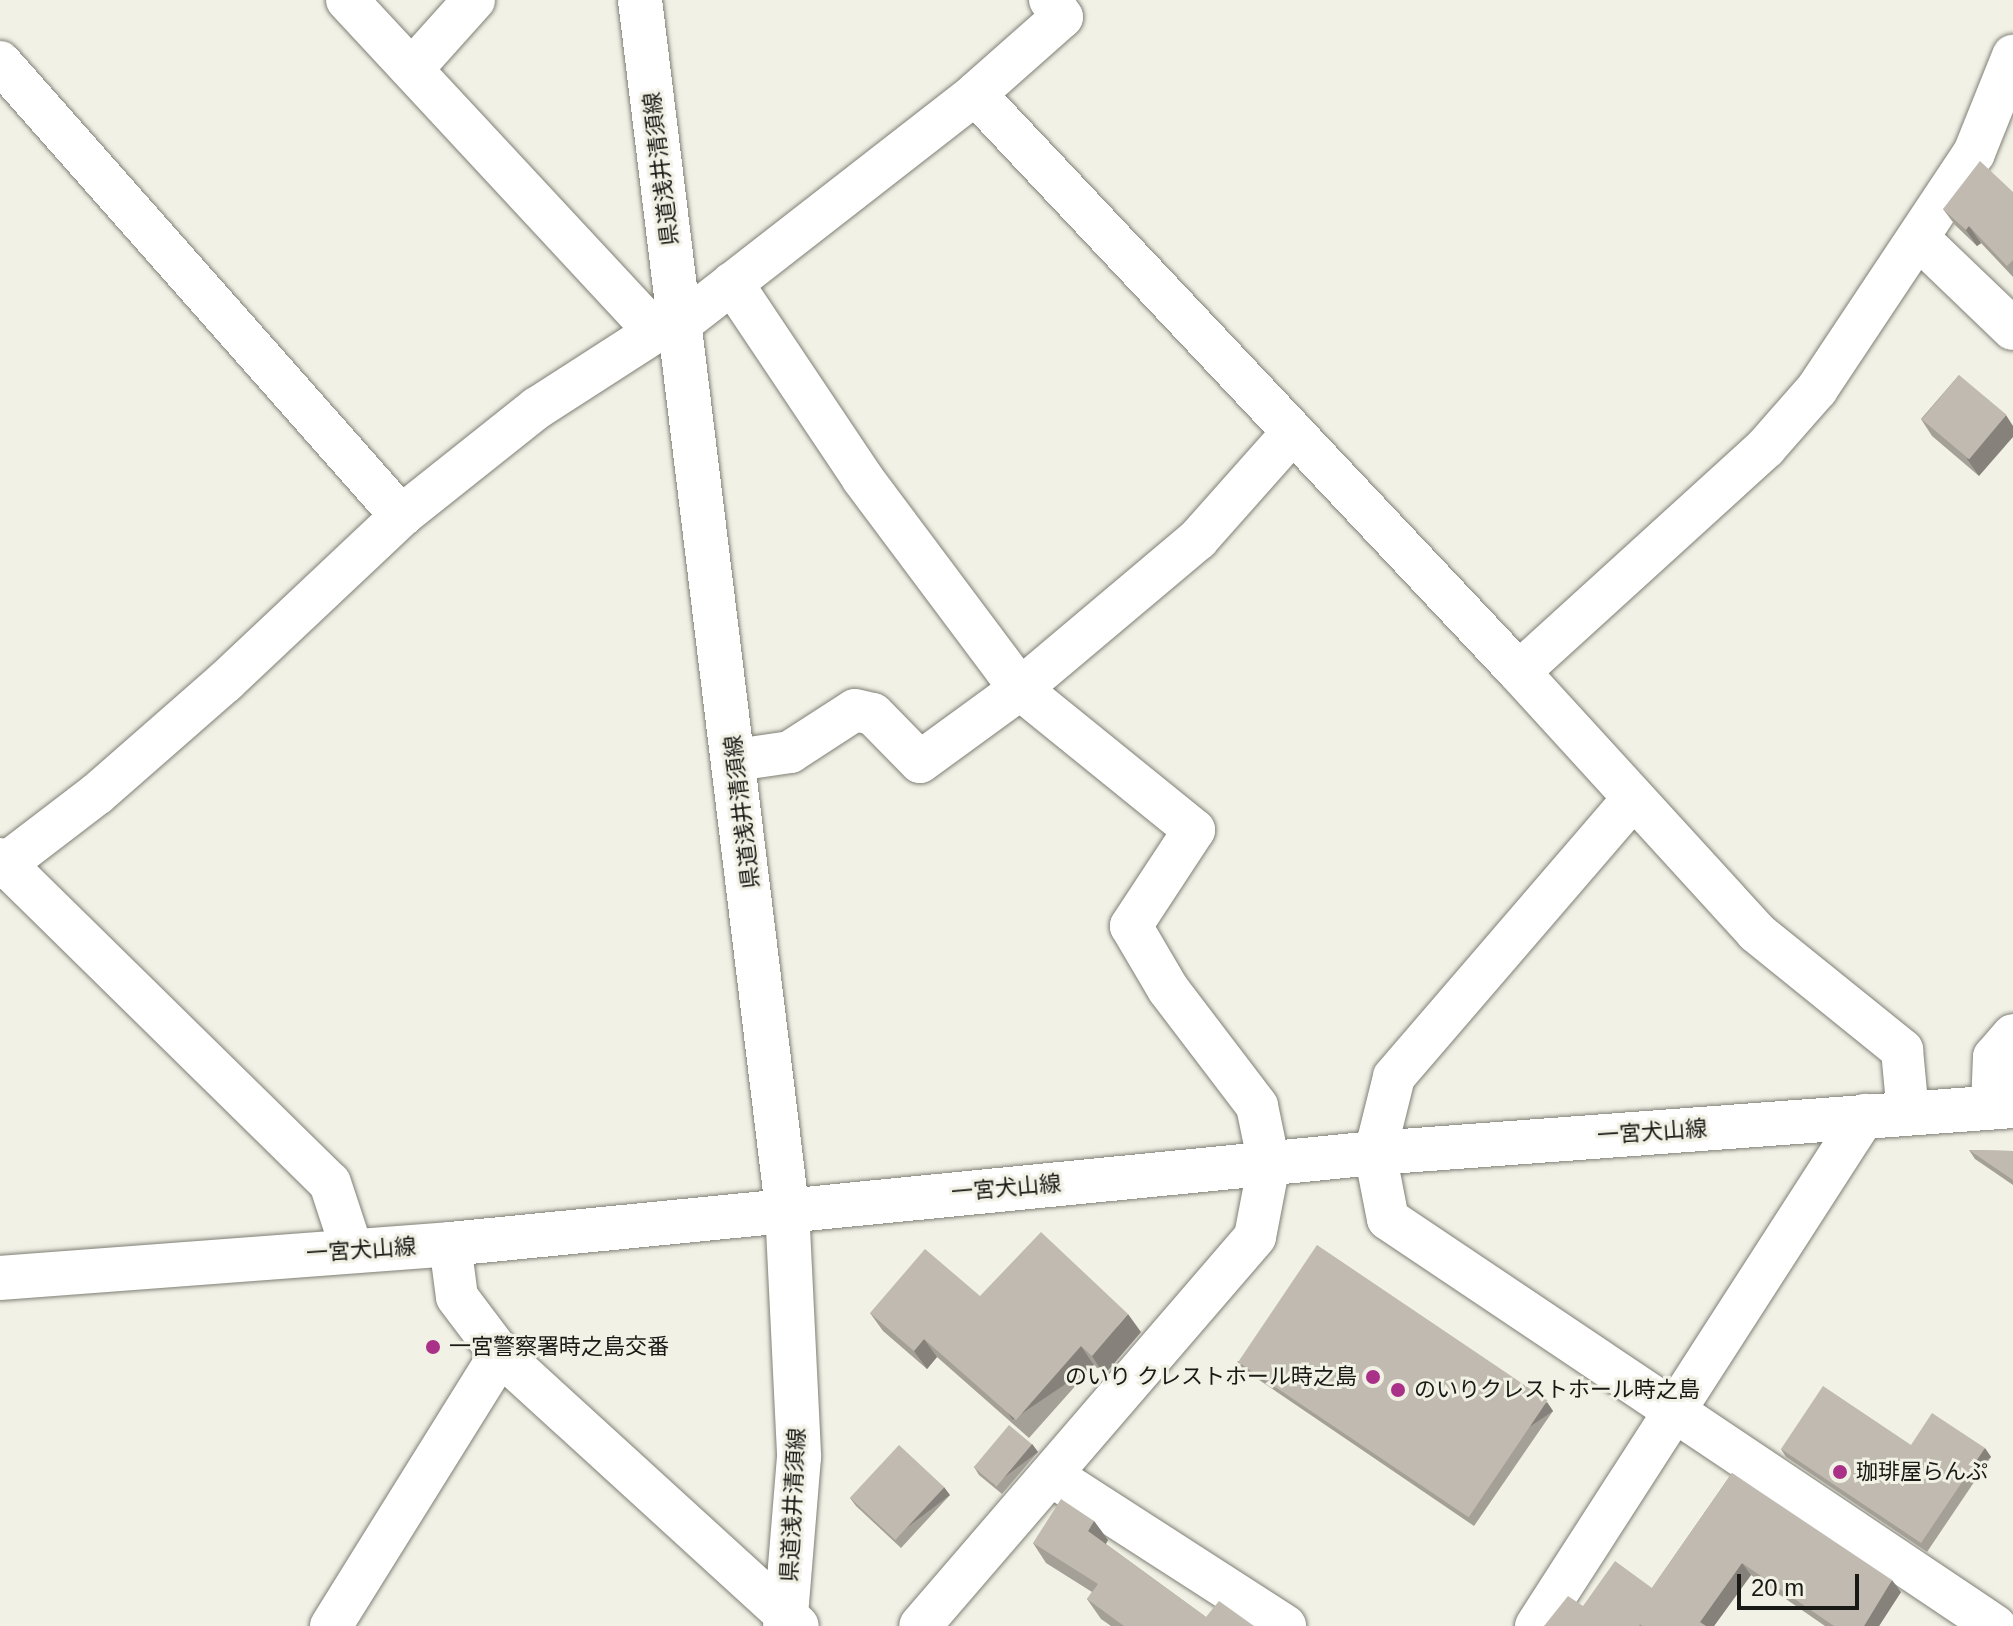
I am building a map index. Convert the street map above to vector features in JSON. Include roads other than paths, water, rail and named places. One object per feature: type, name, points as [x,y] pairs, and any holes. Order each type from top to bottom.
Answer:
[{"type":"main road","name":"県道浅井清須線","points":[[640,0],[667,328],[736,760],[787,1208],[799,1457],[790,1623]]},
{"type":"main road","name":"一宮犬山線","points":[[0,1278],[450,1244],[787,1208],[1375,1153],[2002,1106]]},
{"type":"street","points":[[347,0],[667,328]]},
{"type":"street","points":[[412,69],[474,0]]},
{"type":"street","points":[[352,1250],[330,1183],[2,864],[98,793],[225,682],[401,516],[537,408],[667,328],[732,283],[975,94],[1062,17],[1050,0]]},
{"type":"street","points":[[1519,672],[1766,447],[1817,389],[1974,153],[2013,56]]},
{"type":"street","points":[[0,62],[401,516]]},
{"type":"street","points":[[975,94],[1519,672],[1632,800],[1756,932],[1902,1050],[1908,1113]]},
{"type":"street","points":[[1919,239],[2013,329]]},
{"type":"street","points":[[732,283],[863,479],[1020,689],[1194,830],[1131,926],[1168,989],[1257,1106],[1269,1164],[1255,1237],[1054,1477],[920,1626]]},
{"type":"street","points":[[736,760],[790,752],[855,710],[873,714],[920,762],[1020,689],[1198,539],[1293,432]]},
{"type":"street","points":[[1632,800],[1394,1077],[1375,1153],[1388,1219],[1995,1626]]},
{"type":"street","points":[[2002,1106],[1994,1057],[2013,1035]]},
{"type":"street","points":[[1536,1626],[1865,1115]]},
{"type":"street","points":[[450,1244],[457,1297],[500,1354],[790,1623]]},
{"type":"street","points":[[331,1626],[500,1354]]},
{"type":"street","points":[[1054,1477],[1285,1626]]},
{"type":"place","name":"一宮警察署時之島交番","points":[[433,1347]]},
{"type":"place","name":"のいり クレストホール時之島","points":[[1373,1377]]},
{"type":"place","name":"のいりクレストホール時之島","points":[[1398,1390]]},
{"type":"place","name":"珈琲屋らんぷ","points":[[1840,1472]]}]
